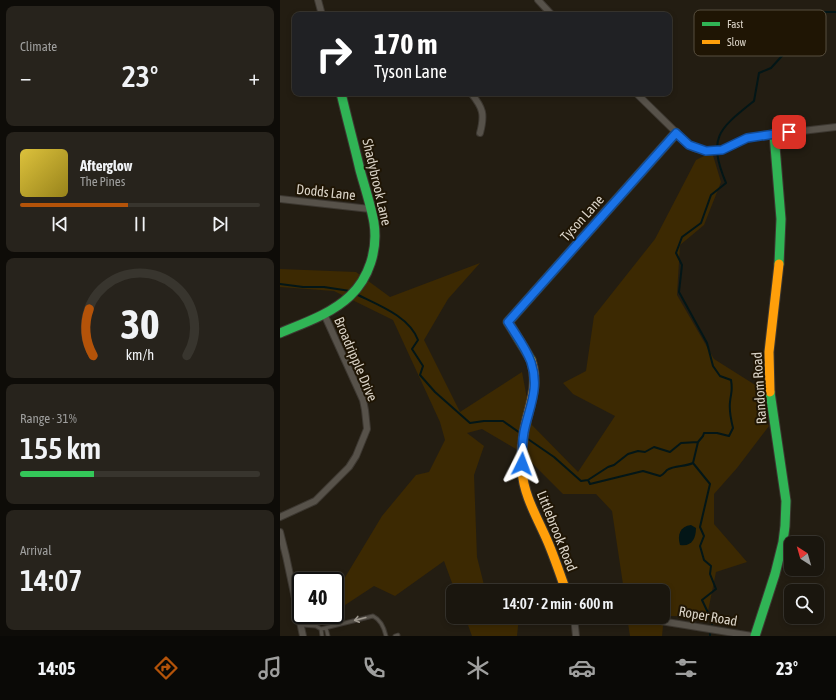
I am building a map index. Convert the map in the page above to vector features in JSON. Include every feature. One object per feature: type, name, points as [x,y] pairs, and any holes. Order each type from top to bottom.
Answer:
[{"type":"street","points":[[318,0],[321,12]]},
{"type":"street","points":[[538,0],[549,12]]},
{"type":"street","name":"Shadybrook Lane","points":[[280,333],[324,314],[337,307],[350,297],[364,277],[372,256],[375,234],[374,224],[342,96]]},
{"type":"street","points":[[473,96],[481,108],[484,116],[480,133]]},
{"type":"street","points":[[639,96],[689,145],[706,151],[722,150],[747,138],[836,127]]},
{"type":"street","name":"Tyson Lane","points":[[508,322],[676,133]]},
{"type":"street","name":"Random Road","points":[[755,636],[778,563],[786,521],[785,495],[769,381],[770,346],[776,296],[781,231],[774,134]]},
{"type":"street","name":"Dodds Lane","points":[[280,199],[370,209]]},
{"type":"street","name":"Broadripple Drive","points":[[280,517],[316,501],[328,489],[349,467],[356,456],[366,429],[363,400],[324,314]]},
{"type":"street","name":"Littlebrook Road","points":[[508,322],[528,354],[534,372],[534,393],[524,436],[522,464],[526,492],[556,562],[564,584]]},
{"type":"street","points":[[280,532],[292,583]]},
{"type":"street","name":"Roper Road","points":[[670,623],[752,636]]},
{"type":"street","points":[[301,624],[303,636]]},
{"type":"street","points":[[575,624],[576,636]]},
{"type":"lane","points":[[301,624],[316,626],[321,629],[373,616],[379,619],[386,636],[391,636]]},
{"type":"lane","points":[[326,628],[328,636]]},
{"type":"lane","points":[[321,629],[322,636]]},
{"type":"shaded area","points":[[712,152],[721,182],[704,225],[680,245],[677,295],[714,359],[760,388],[756,409],[769,426],[737,468],[714,494],[714,524],[747,562],[716,572],[707,616],[670,616],[670,584],[623,584],[612,511],[596,494],[563,494],[525,456],[482,429],[467,433],[484,446],[474,475],[477,557],[484,584],[452,584],[444,561],[395,596],[374,586],[344,606],[344,579],[382,516],[416,475],[429,472],[445,440],[440,422],[393,320],[334,291],[280,287],[280,269],[356,272],[390,297],[480,263],[448,299],[424,340],[460,412],[522,372],[532,425],[578,472],[615,416],[573,394],[563,383],[586,371],[594,316],[655,239],[696,160]]},
{"type":"shaded area","points":[[691,525],[696,528],[694,538],[688,545],[680,545],[680,532],[684,527]]},
{"type":"shaded area","points":[[468,624],[518,624],[517,636],[472,636]]},
{"type":"shaded area","points":[[628,624],[663,624],[662,636],[630,636]]},
{"type":"waterway","points":[[826,12],[836,12]]},
{"type":"waterway","points":[[712,624],[702,600],[716,589],[710,574],[711,566],[704,560],[700,546],[704,536],[700,527],[710,484],[693,463],[698,442],[704,433],[717,433],[729,436],[733,428],[730,409],[732,384],[731,380],[720,376],[713,366],[707,343],[679,292],[682,265],[676,253],[682,237],[701,223],[711,195],[726,183],[717,155],[717,144],[720,135],[732,119],[754,101],[759,73],[771,68],[782,56]]},
{"type":"waterway","points":[[280,284],[303,287],[324,287],[350,291]]},
{"type":"waterway","points":[[356,294],[392,312],[408,324],[418,340],[412,349],[423,366],[420,375],[435,392],[470,423],[503,421],[520,433]]},
{"type":"waterway","points":[[525,437],[554,457],[581,481],[588,480],[590,484],[643,471],[660,476],[670,468],[693,463]]},
{"type":"waterway","points":[[588,480],[608,467],[614,465],[628,454],[638,451],[645,452],[654,447],[670,452],[681,443],[698,442]]},
{"type":"traffic: fast","points":[[280,333],[308,322],[343,302],[357,289],[371,263],[375,243],[373,217],[342,96]]},
{"type":"traffic: fast","points":[[531,360],[508,322],[676,133]]},
{"type":"traffic: fast","points":[[774,134],[781,219],[779,264]]},
{"type":"traffic: fast","points":[[755,636],[775,574],[783,542],[785,526],[786,501],[770,392]]},
{"type":"traffic: slow","points":[[770,392],[769,352],[779,264]]},
{"type":"traffic: slow","points":[[531,360],[534,387],[523,441],[523,480],[528,498],[550,546],[564,584]]},
{"type":"route","points":[[522,464],[524,432],[533,403],[535,383],[534,372],[524,346],[508,322],[676,133],[689,145],[706,151],[722,150],[747,138],[789,132]]}]
